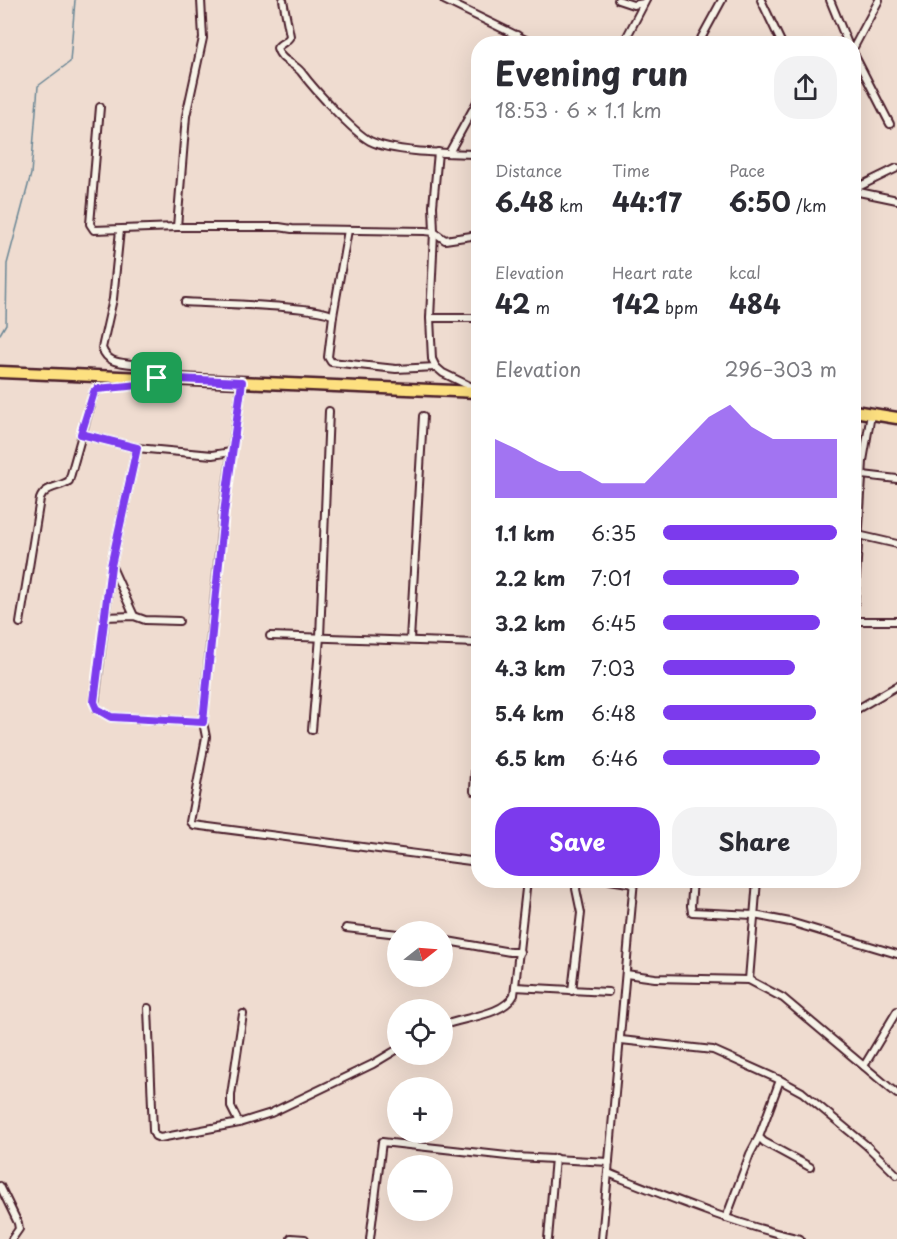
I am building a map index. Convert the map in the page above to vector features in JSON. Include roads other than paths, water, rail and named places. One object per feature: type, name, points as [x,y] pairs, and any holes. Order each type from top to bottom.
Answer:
[{"type":"main road","points":[[0,372],[471,391]]},
{"type":"main road","points":[[861,412],[897,418]]},
{"type":"street","points":[[177,227],[186,116],[203,38],[201,0]]},
{"type":"street","points":[[283,0],[290,36],[277,48],[283,59],[298,68],[313,87],[368,140],[401,148],[471,154]]},
{"type":"street","points":[[444,0],[517,35]]},
{"type":"street","points":[[618,0],[633,6],[645,2]]},
{"type":"street","points":[[702,36],[722,0]]},
{"type":"street","points":[[761,0],[778,36]]},
{"type":"street","points":[[830,0],[845,36]]},
{"type":"street","points":[[860,36],[879,0]]},
{"type":"street","points":[[627,36],[645,2]]},
{"type":"street","points":[[633,6],[638,16]]},
{"type":"street","points":[[861,68],[890,124]]},
{"type":"street","points":[[100,106],[90,224],[94,230],[177,227],[434,232],[445,240],[471,236]]},
{"type":"street","points":[[449,153],[471,113]]},
{"type":"street","points":[[436,368],[430,348],[429,318],[434,232],[433,206],[438,152]]},
{"type":"street","points":[[861,186],[897,168]]},
{"type":"street","points":[[861,192],[897,200]]},
{"type":"street","points":[[120,230],[113,298],[102,348],[109,359],[117,363],[142,366],[157,378]]},
{"type":"street","points":[[348,230],[333,316],[328,357],[331,362],[396,369],[436,368],[471,387]]},
{"type":"street","points":[[185,302],[308,309],[329,313],[333,316]]},
{"type":"street","points":[[429,318],[471,318]]},
{"type":"street","points":[[20,623],[40,499],[42,493],[48,489],[69,481],[94,392],[97,389],[139,385],[157,378]]},
{"type":"street","points":[[242,382],[231,452],[217,579],[203,722],[206,737],[189,816],[190,822],[193,825],[471,861]]},
{"type":"street","points":[[312,730],[320,637],[329,411]]},
{"type":"street","points":[[861,499],[865,440],[871,414]]},
{"type":"street","points":[[410,640],[423,416]]},
{"type":"street","points":[[81,434],[137,448],[212,455],[231,452]]},
{"type":"street","points":[[137,448],[111,566],[94,702],[97,709],[111,717],[203,722]]},
{"type":"street","points":[[863,475],[897,479]]},
{"type":"street","points":[[861,536],[897,544]]},
{"type":"street","points":[[111,566],[134,616]]},
{"type":"street","points":[[104,616],[134,616],[145,620],[179,621]]},
{"type":"street","points":[[861,621],[897,621]]},
{"type":"street","points":[[270,636],[471,643]]},
{"type":"street","points":[[861,707],[897,686]]},
{"type":"street","points":[[453,1023],[491,1012],[512,1001],[520,952],[526,888]]},
{"type":"street","points":[[572,991],[581,913],[576,888]]},
{"type":"street","points":[[602,1239],[633,888]]},
{"type":"street","points":[[692,888],[692,912],[754,915],[790,922],[897,954]]},
{"type":"street","points":[[749,980],[756,888]]},
{"type":"street","points":[[346,928],[387,933]]},
{"type":"street","points":[[453,942],[520,952]]},
{"type":"street","points":[[626,974],[655,978],[749,980],[783,998],[897,1094]]},
{"type":"street","points":[[515,987],[608,992]]},
{"type":"street","points":[[148,1008],[153,1131],[155,1136],[160,1138],[239,1123],[271,1113],[387,1056]]},
{"type":"street","points":[[864,1066],[897,1011]]},
{"type":"street","points":[[239,1123],[231,1107],[231,1095],[243,1014]]},
{"type":"street","points":[[621,1040],[713,1050],[780,1080],[802,1092],[896,1171]]},
{"type":"street","points":[[726,1218],[780,1080]]},
{"type":"street","points":[[759,1137],[810,1167]]},
{"type":"street","points":[[370,1239],[382,1142],[516,1157],[609,1162]]},
{"type":"street","points":[[548,1239],[555,1158]]},
{"type":"street","points":[[608,1173],[770,1236],[800,1239]]},
{"type":"street","points":[[0,1186],[18,1223],[19,1229],[12,1239]]},
{"type":"street","points":[[291,1238],[305,1239]]},
{"type":"waterway","points":[[0,334],[6,324],[7,264],[31,174],[38,86],[70,62],[75,0]]}]
